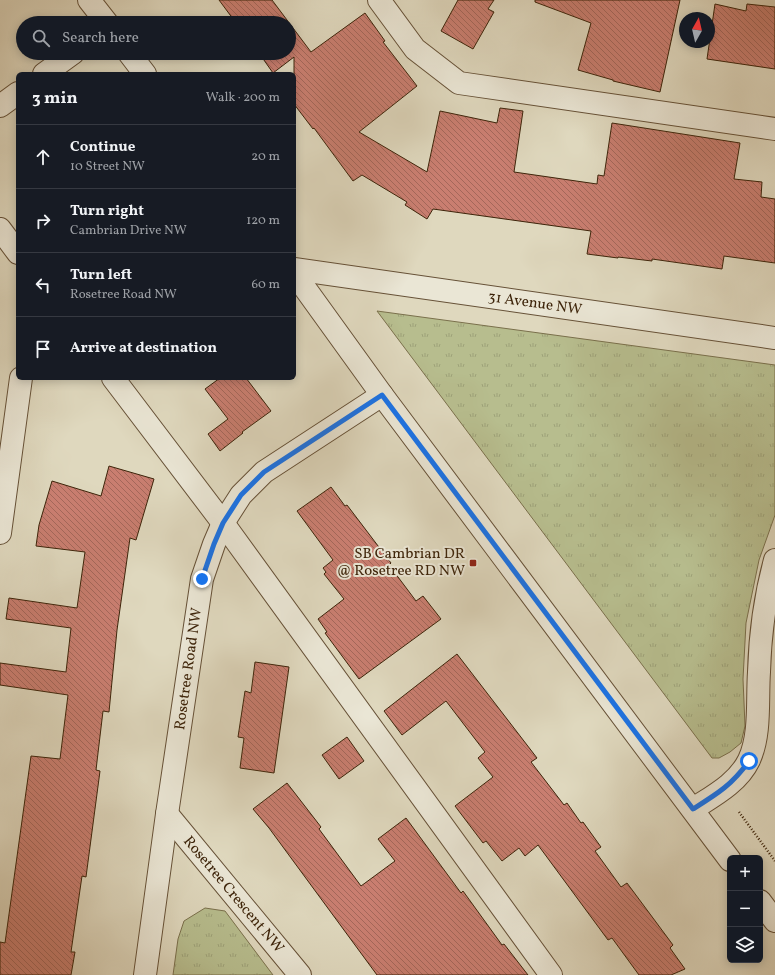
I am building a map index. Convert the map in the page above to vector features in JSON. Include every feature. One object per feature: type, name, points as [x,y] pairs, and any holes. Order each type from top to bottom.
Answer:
[{"type":"street","points":[[90,0],[102,16]]},
{"type":"street","points":[[378,0],[415,49],[459,83],[775,129]]},
{"type":"street","points":[[47,72],[63,60]]},
{"type":"street","points":[[134,60],[143,72]]},
{"type":"street","points":[[0,106],[16,94]]},
{"type":"street","points":[[0,229],[16,250]]},
{"type":"street","name":"31 Avenue NW","points":[[296,270],[775,338]]},
{"type":"street","points":[[296,276],[382,395],[727,856]]},
{"type":"street","points":[[0,533],[21,380]]},
{"type":"street","points":[[115,380],[223,523],[551,975]]},
{"type":"street","name":"Rosetree Road NW","points":[[145,975],[202,579],[214,544],[223,523],[241,495],[264,472],[382,395]]},
{"type":"street","points":[[693,809],[724,789],[739,775],[749,761],[756,742],[758,671],[763,617],[775,560]]},
{"type":"street","name":"Rosetree Crescent NW","points":[[167,814],[300,975]]},
{"type":"street","points":[[763,905],[775,921]]},
{"type":"path","points":[[739,812],[775,861]]},
{"type":"green space","points":[[377,311],[775,365],[775,515],[759,560],[746,623],[743,679],[745,726],[741,743],[730,752],[719,758],[712,758]]},
{"type":"green space","points":[[205,908],[225,911],[273,975],[173,975],[178,939],[184,921]]},
{"type":"building","points":[[219,0],[272,0],[284,16],[231,16]]},
{"type":"building","points":[[458,0],[494,0],[488,9],[494,12],[473,49],[441,31]]},
{"type":"building","points":[[535,0],[680,0],[660,92],[613,81],[578,70],[591,23],[535,2]]},
{"type":"building","points":[[715,4],[746,11],[747,4],[775,7],[775,69],[707,59],[709,48],[715,48]]},
{"type":"building","points":[[365,13],[385,41],[383,42],[417,86],[359,132],[427,172],[440,111],[497,123],[500,108],[523,111],[514,172],[597,184],[598,175],[604,176],[612,123],[740,143],[734,179],[762,182],[761,197],[775,199],[775,263],[724,256],[722,269],[652,259],[652,261],[618,258],[587,254],[591,231],[433,209],[427,219],[405,205],[407,202],[362,175],[353,181],[314,128],[313,129],[296,107],[296,72],[294,72],[294,60],[296,60],[296,32],[311,52]]},
{"type":"building","points":[[264,60],[290,60],[274,72],[272,72]]},
{"type":"building","points":[[217,380],[248,380],[271,411],[242,432],[243,433],[220,451],[208,434],[228,419],[205,389]]},
{"type":"building","points":[[109,466],[154,479],[136,540],[130,538],[117,630],[109,712],[103,711],[96,770],[100,771],[86,877],[82,876],[71,952],[75,952],[71,975],[0,975],[0,942],[5,943],[31,756],[60,759],[68,695],[0,685],[0,663],[66,672],[71,628],[6,619],[9,598],[77,608],[85,552],[36,546],[39,525],[52,481],[101,496]]},
{"type":"building","points":[[331,487],[345,506],[347,505],[391,563],[389,565],[416,601],[423,596],[441,619],[359,679],[325,633],[327,632],[318,619],[344,599],[324,574],[326,572],[323,568],[333,560],[297,511]]},
{"type":"building","points":[[457,654],[537,758],[531,762],[564,805],[567,803],[581,823],[583,822],[601,847],[595,851],[621,887],[627,883],[673,945],[670,948],[685,969],[671,975],[639,975],[612,938],[608,940],[538,845],[525,856],[519,848],[502,861],[486,841],[483,843],[455,806],[493,777],[478,758],[485,752],[446,701],[402,735],[384,711]]},
{"type":"building","points":[[255,662],[289,667],[274,773],[240,768],[244,738],[238,737],[245,691],[251,693]]},
{"type":"building","points":[[347,737],[364,761],[339,779],[322,755]]},
{"type":"building","points":[[287,783],[321,827],[319,829],[361,886],[395,861],[378,839],[406,818],[461,893],[463,891],[502,945],[504,944],[528,975],[377,975],[269,828],[253,809]]},
{"type":"place","name":"SB Cambrian DR @ Rosetree RD NW","points":[[473,563]]},
{"type":"route","points":[[202,579],[223,523],[241,495],[264,472],[382,395],[693,809],[724,789],[739,775],[749,761]]}]
